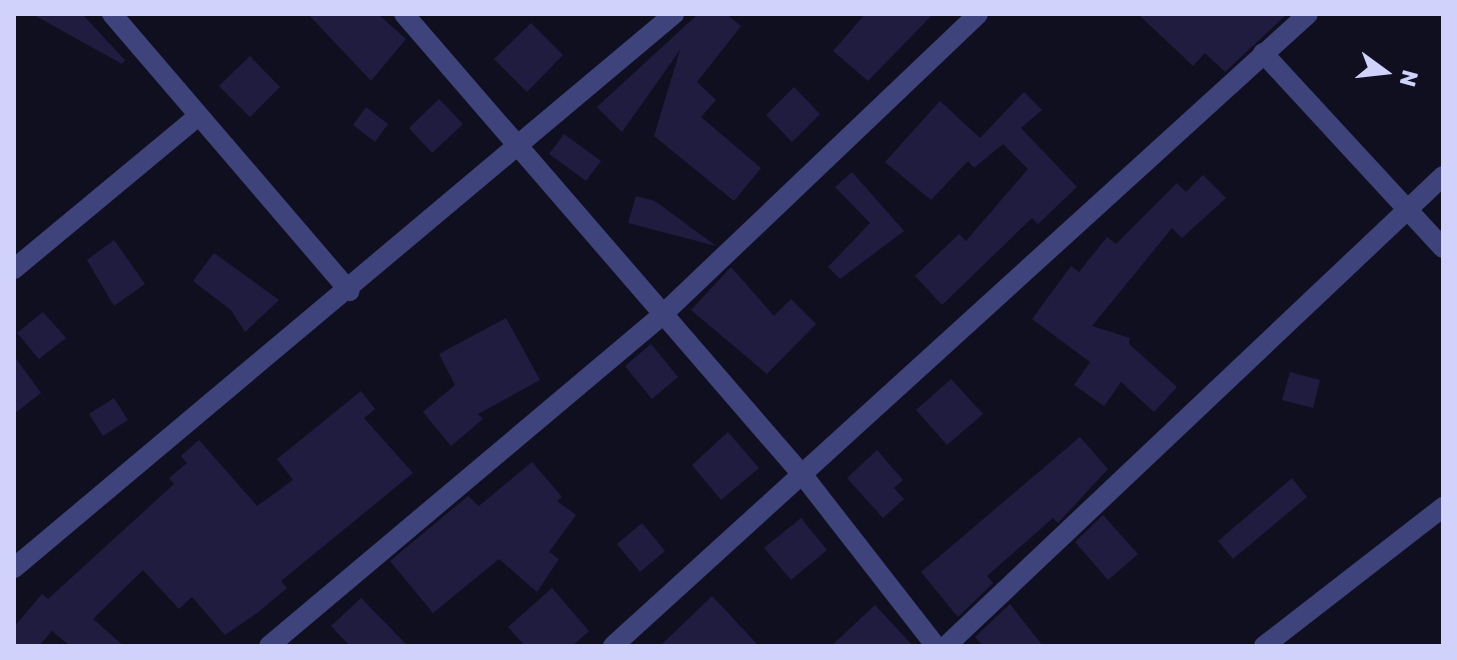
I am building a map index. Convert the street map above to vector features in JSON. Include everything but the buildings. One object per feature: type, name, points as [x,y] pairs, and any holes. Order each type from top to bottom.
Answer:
[{"type":"street","points":[[112,14],[349,291]]},
{"type":"street","points":[[404,14],[660,317],[805,478],[936,646]]},
{"type":"street","points":[[14,568],[518,150],[674,14]]},
{"type":"street","points":[[269,646],[660,317],[978,14]]},
{"type":"street","points":[[613,646],[805,478],[1308,14]]},
{"type":"street","points":[[1263,53],[1443,248]]},
{"type":"street","points":[[14,269],[198,116]]},
{"type":"street","points":[[946,646],[1406,207],[1443,176]]},
{"type":"street","points":[[1264,646],[1443,507]]}]
